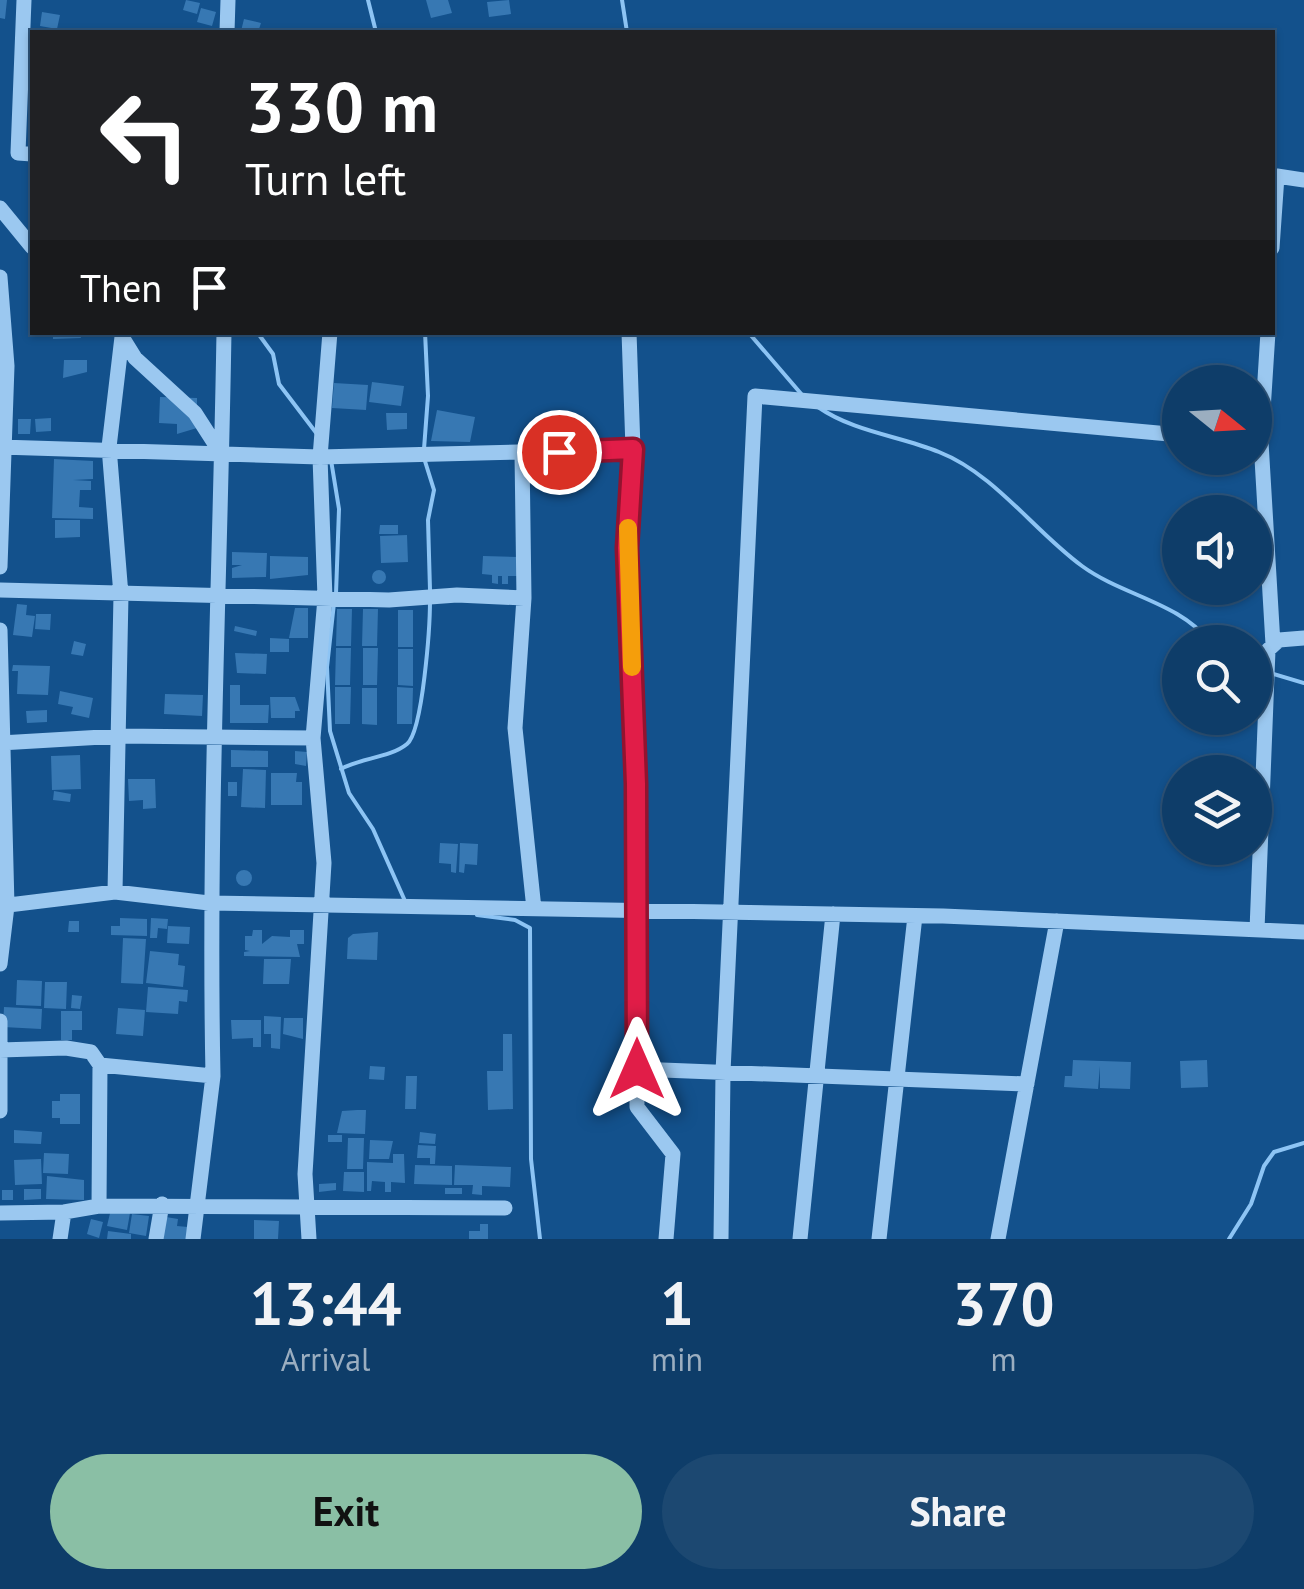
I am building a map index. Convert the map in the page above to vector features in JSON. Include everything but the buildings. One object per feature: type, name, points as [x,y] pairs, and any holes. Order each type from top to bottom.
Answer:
[{"type":"street","points":[[24,0],[18,153],[30,154]]},
{"type":"street","points":[[228,0],[228,30]]},
{"type":"street","points":[[1275,194],[1276,176],[1304,180]]},
{"type":"street","points":[[0,208],[30,245]]},
{"type":"street","points":[[0,276],[7,366],[1,447],[0,567]]},
{"type":"street","points":[[122,335],[135,358],[196,414],[222,455]]},
{"type":"street","points":[[115,892],[122,595],[109,447],[122,335]]},
{"type":"street","points":[[193,1239],[213,1076],[209,902],[224,335]]},
{"type":"street","points":[[309,1239],[310,1204],[305,1174],[324,864],[314,738],[325,598],[320,456],[330,335]]},
{"type":"street","points":[[629,335],[633,449],[627,548],[637,1107],[673,1154],[666,1239]]},
{"type":"street","points":[[1265,365],[1268,335]]},
{"type":"street","points":[[721,1239],[723,1072],[755,396],[1162,432]]},
{"type":"street","points":[[1,447],[109,447],[222,455],[320,456],[633,449]]},
{"type":"street","points":[[522,453],[524,598],[516,728],[534,909]]},
{"type":"street","points":[[1260,475],[1273,644]]},
{"type":"street","points":[[0,590],[218,597],[524,598]]},
{"type":"street","points":[[0,630],[4,906],[0,964]]},
{"type":"street","points":[[1257,930],[1268,650],[1273,644],[1304,638]]},
{"type":"street","points":[[1,743],[120,736],[314,738]]},
{"type":"street","points":[[4,906],[115,892],[209,902],[915,916],[1304,932]]},
{"type":"street","points":[[800,1239],[833,914]]},
{"type":"street","points":[[880,1239],[915,916]]},
{"type":"street","points":[[998,1239],[1058,921]]},
{"type":"street","points":[[0,1021],[0,1111]]},
{"type":"street","points":[[0,1050],[66,1048],[90,1052],[100,1065],[99,1206]]},
{"type":"street","points":[[100,1065],[213,1076]]},
{"type":"street","points":[[637,1069],[1027,1084]]},
{"type":"street","points":[[0,1213],[162,1204],[504,1208]]},
{"type":"street","points":[[156,1239],[162,1204]]},
{"type":"street","points":[[60,1239],[64,1212]]},
{"type":"waterway","points":[[368,0],[376,30]]},
{"type":"waterway","points":[[622,0],[627,30]]},
{"type":"waterway","points":[[259,335],[273,354],[279,384],[317,434]]},
{"type":"waterway","points":[[424,449],[428,396],[425,335]]},
{"type":"waterway","points":[[751,335],[803,396]]},
{"type":"waterway","points":[[818,407],[847,422],[924,446],[959,462],[996,489],[1082,566],[1193,625]]},
{"type":"waterway","points":[[424,458],[434,490],[428,520],[430,590]]},
{"type":"waterway","points":[[331,460],[339,509],[336,594]]},
{"type":"waterway","points":[[341,769],[400,749],[413,735],[424,676],[430,600]]},
{"type":"waterway","points":[[334,603],[327,667],[330,731],[349,793],[373,829],[405,901]]},
{"type":"waterway","points":[[1272,674],[1304,683]]},
{"type":"waterway","points":[[477,915],[515,920],[530,928],[531,1159],[540,1239]]},
{"type":"waterway","points":[[1229,1239],[1251,1204],[1264,1166],[1274,1152],[1304,1143]]},
{"type":"slow traffic","points":[[628,528],[632,667]]},
{"type":"route","points":[[559,452],[633,449],[627,548],[636,784],[637,1069]]}]
